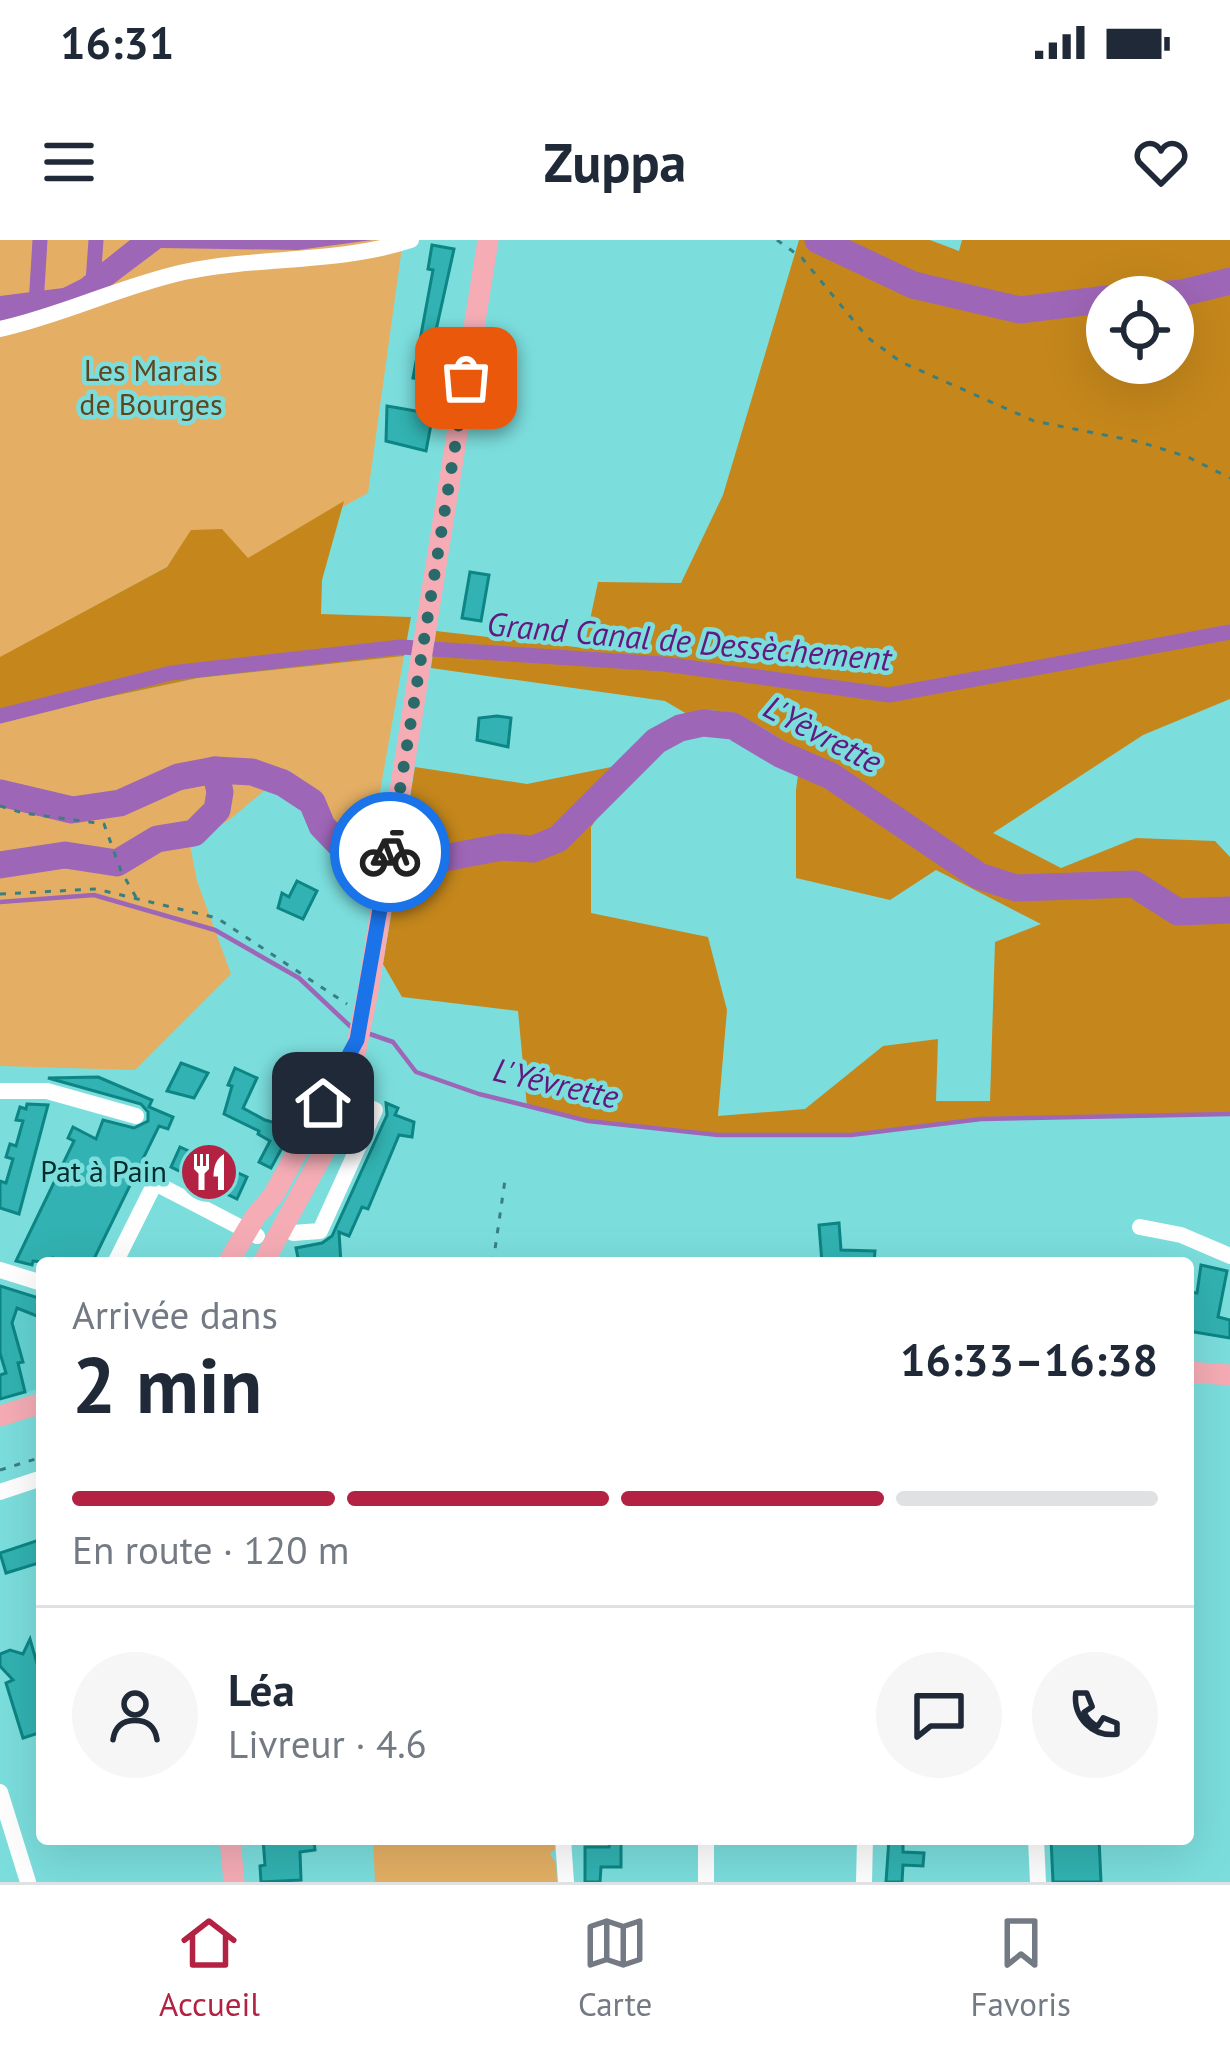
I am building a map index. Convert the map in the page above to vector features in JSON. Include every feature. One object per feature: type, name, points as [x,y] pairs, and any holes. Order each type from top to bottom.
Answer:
[{"type":"main road","points":[[266,1257],[331,1139],[338,1094],[364,1014],[488,240]]},
{"type":"main road","points":[[233,1257],[338,1094]]},
{"type":"main road","points":[[244,1257],[252,1233]]},
{"type":"main road","points":[[1194,1370],[1230,1371]]},
{"type":"main road","points":[[231,1845],[234,1882]]},
{"type":"street","points":[[0,329],[181,273],[245,261],[298,261],[411,240]]},
{"type":"street","points":[[0,1091],[47,1090],[136,1116]]},
{"type":"street","points":[[283,1227],[293,1232],[320,1231],[375,1110],[338,1094]]},
{"type":"street","points":[[118,1257],[154,1183],[252,1233]]},
{"type":"street","points":[[1140,1227],[1181,1235],[1230,1256]]},
{"type":"street","points":[[0,1270],[36,1281]]},
{"type":"street","points":[[0,1492],[36,1480]]},
{"type":"street","points":[[0,1792],[28,1882]]},
{"type":"street","points":[[706,1845],[706,1882]]},
{"type":"street","points":[[864,1882],[865,1845]]},
{"type":"street","points":[[1036,1845],[1038,1882]]},
{"type":"street","points":[[559,1850],[566,1882]]},
{"type":"path","points":[[777,240],[802,258],[867,337],[901,362],[1034,421],[1140,442],[1230,478]]},
{"type":"path","points":[[0,806],[104,824],[137,899]]},
{"type":"path","points":[[0,894],[96,890],[217,918],[364,1014]]},
{"type":"path","points":[[494,1257],[506,1180]]},
{"type":"path","points":[[0,1470],[36,1459]]},
{"type":"shaded area","points":[[130,240],[372,240],[298,250],[161,248],[104,291],[76,303],[0,321],[0,296],[63,288]]},
{"type":"shaded area","points":[[799,240],[930,240],[959,251],[962,240],[1230,240],[1230,699],[1143,735],[993,833],[1061,868],[1136,838],[1215,841],[1230,857],[1230,1114],[981,1119],[851,1135],[718,1135],[588,1121],[527,1107],[518,1011],[402,997],[383,964],[415,767],[527,784],[636,762],[591,827],[591,913],[708,937],[727,1010],[718,1116],[805,1109],[883,1046],[938,1039],[936,1101],[990,1101],[995,942],[1041,924],[936,870],[890,900],[796,878],[801,752],[747,719],[718,711],[687,714],[665,701],[431,668],[436,631],[584,648],[598,582],[681,583],[723,495]]},
{"type":"shaded area","points":[[344,501],[322,580],[321,614],[411,617],[404,656],[198,678],[0,720],[0,657],[167,567],[191,530],[222,529],[248,558]]},
{"type":"shaded area","points":[[0,1286],[36,1297],[36,1390],[0,1399]]},
{"type":"green space","name":"Les Marais de Bourges","points":[[0,240],[403,240],[368,493],[248,559],[192,531],[167,567],[0,658]]},
{"type":"green space","points":[[404,656],[370,848],[335,822],[289,770],[229,820],[190,845],[197,881],[231,974],[135,1070],[0,1066],[0,720],[198,678]]},
{"type":"green space","points":[[373,1845],[556,1848],[550,1854],[556,1863],[557,1882],[375,1882]]},
{"type":"building","points":[[432,245],[454,249],[425,380],[413,378],[433,270],[428,269]]},
{"type":"building","points":[[387,406],[433,414],[426,451],[386,441]]},
{"type":"building","points":[[470,572],[489,575],[481,621],[462,618]]},
{"type":"building","points":[[479,718],[511,718],[508,747],[477,740]]},
{"type":"building","points":[[297,881],[317,891],[303,919],[278,908],[282,893],[289,897]]},
{"type":"building","points":[[181,1063],[208,1073],[194,1098],[167,1091]]},
{"type":"building","points":[[235,1068],[257,1078],[243,1108],[279,1124],[295,1082],[309,1089],[302,1102],[306,1104],[271,1168],[259,1162],[270,1141],[224,1114]]},
{"type":"building","points":[[98,1077],[152,1100],[149,1107],[173,1117],[168,1129],[159,1126],[95,1257],[36,1257],[32,1265],[16,1261],[74,1141],[68,1138],[73,1127],[96,1139],[103,1120],[134,1128],[148,1121],[141,1104],[48,1078]]},
{"type":"building","points":[[386,1103],[398,1108],[395,1115],[414,1122],[412,1137],[399,1135],[368,1209],[362,1207],[349,1236],[339,1232],[341,1257],[298,1257],[296,1248],[332,1236],[387,1115]]},
{"type":"building","points":[[27,1104],[48,1105],[19,1214],[0,1208],[0,1181],[6,1183],[13,1159],[6,1157],[10,1144],[16,1146],[23,1121],[16,1120],[20,1107],[26,1109]]},
{"type":"building","name":"Pat à Pain","points":[[180,1147],[247,1177],[237,1199],[171,1167]]},
{"type":"building","points":[[839,1223],[841,1250],[875,1251],[874,1257],[822,1257],[819,1225]]},
{"type":"building","points":[[1201,1265],[1227,1271],[1218,1317],[1230,1320],[1230,1338],[1194,1332]]},
{"type":"building","points":[[0,1286],[36,1297],[36,1316],[17,1308],[12,1323],[25,1392],[0,1399],[0,1375],[6,1373],[0,1353]]},
{"type":"building","points":[[36,1541],[36,1564],[6,1573],[0,1553]]},
{"type":"building","points":[[30,1639],[36,1660],[36,1734],[23,1738],[6,1683],[13,1680],[0,1666],[0,1654],[10,1650],[23,1654]]},
{"type":"building","points":[[263,1845],[315,1845],[315,1850],[300,1852],[301,1880],[261,1882],[260,1866],[265,1865]]},
{"type":"building","points":[[621,1845],[621,1867],[601,1867],[600,1882],[585,1882],[585,1847]]},
{"type":"building","points":[[889,1845],[903,1845],[903,1852],[924,1853],[923,1866],[903,1865],[902,1882],[886,1882]]},
{"type":"building","points":[[1051,1845],[1099,1845],[1101,1882],[1053,1882]]},
{"type":"waterway","points":[[36,305],[40,240]]},
{"type":"waterway","points":[[93,282],[96,240]]},
{"type":"waterway","points":[[818,240],[913,285],[1020,310],[1086,302]]},
{"type":"waterway","points":[[1194,290],[1230,281]]},
{"type":"waterway","name":"Grand Canal de Dessèchement","points":[[0,716],[171,673],[401,647],[664,664],[889,695],[1230,632]]},
{"type":"waterway","name":"L'Yèvrette","points":[[0,793],[72,810],[120,803],[178,777],[215,770],[252,772],[283,783],[312,802],[322,826],[347,852],[368,862],[413,864],[502,847],[533,849],[558,839],[656,741],[703,723],[733,726],[831,776],[979,876],[1016,888],[1134,884],[1178,912],[1230,910]]},
{"type":"waterway","points":[[0,865],[65,855],[117,863],[157,839],[194,833],[217,810],[220,792],[215,770]]},
{"type":"waterway","name":"L'Yévrette","points":[[0,902],[94,895],[215,930],[299,978],[351,1027]]},
{"type":"waterway","name":"L'Yévrette","points":[[367,1033],[393,1042],[416,1072],[479,1094],[588,1121],[718,1135],[851,1135],[981,1119],[1230,1114]]},
{"type":"way so far","points":[[390,852],[466,378]]},
{"type":"place","name":"Pat à Pain","points":[[209,1172]]},
{"type":"route","points":[[323,1103],[357,1040],[390,852]]}]
